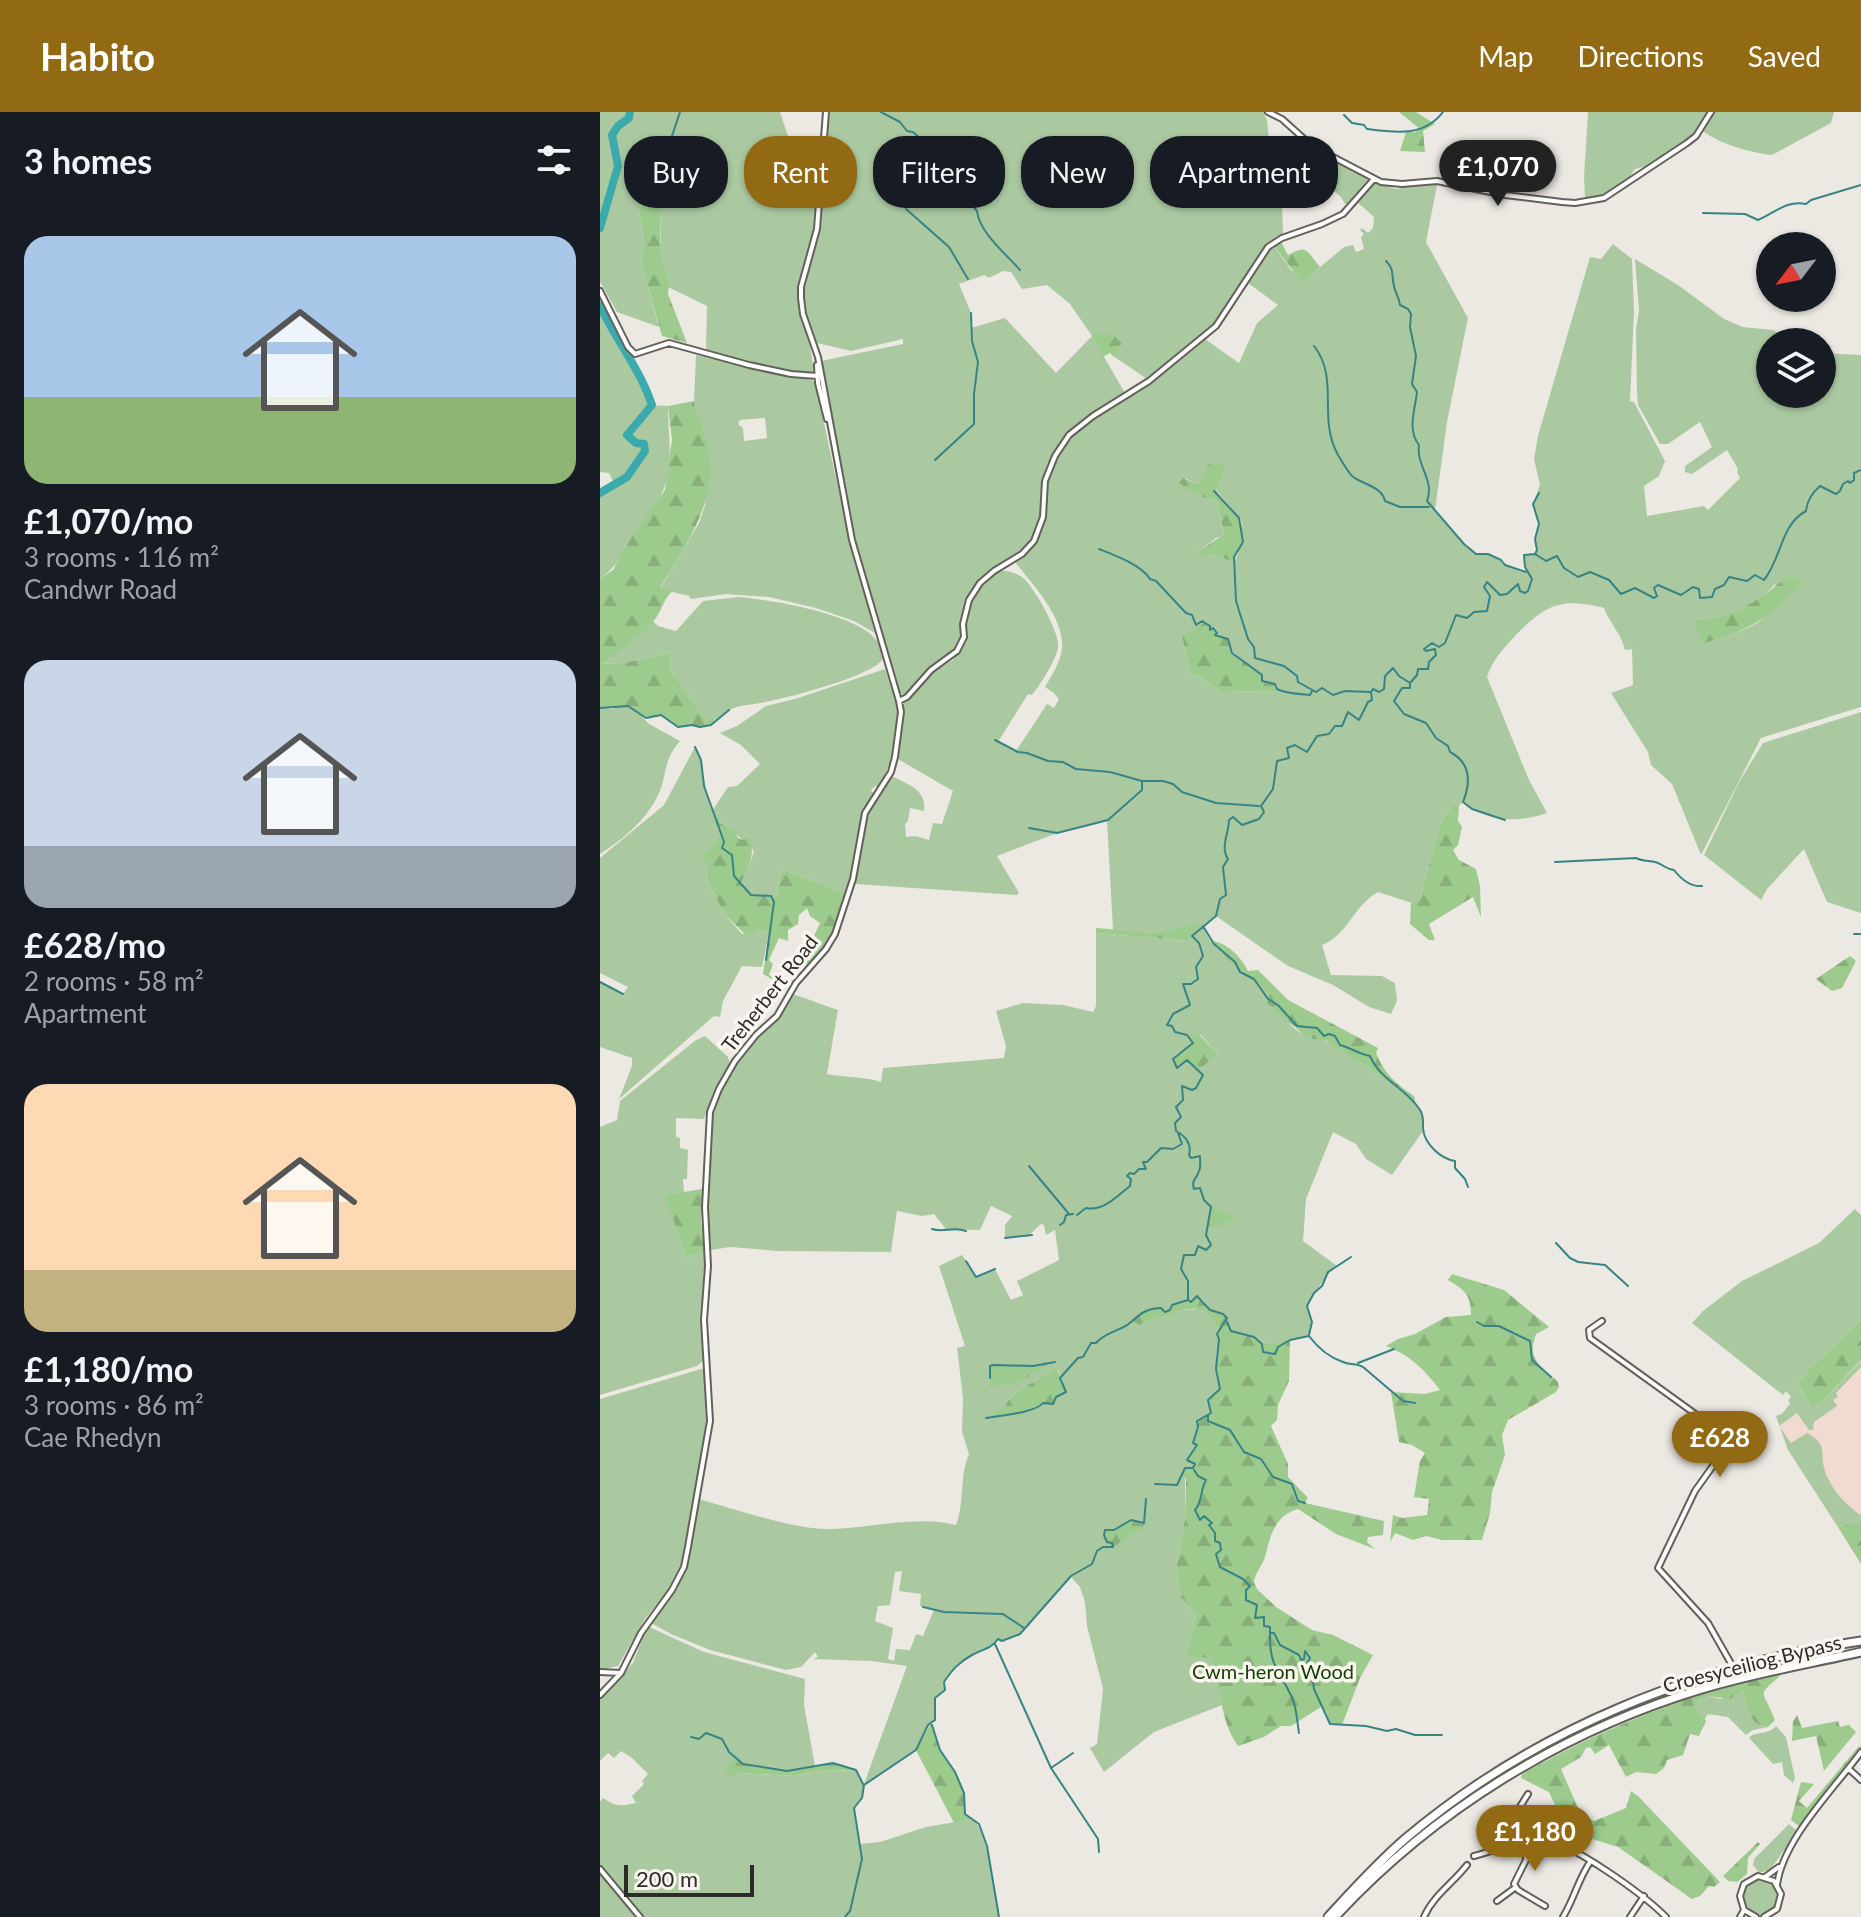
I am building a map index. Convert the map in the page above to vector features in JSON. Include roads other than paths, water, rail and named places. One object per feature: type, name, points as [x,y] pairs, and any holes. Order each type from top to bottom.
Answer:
[{"type":"highway","name":"Croesyceiliog Bypass","points":[[1328,1917],[1403,1841],[1498,1771],[1604,1713],[1677,1684],[1733,1667],[1861,1641]]},
{"type":"highway","name":"Croesyceiliog Bypass","points":[[1335,1917],[1451,1814],[1486,1789],[1559,1746],[1648,1707],[1702,1689],[1801,1663],[1861,1652]]},
{"type":"street","name":"Treherbert Road","points":[[600,1695],[621,1673],[641,1633],[672,1590],[684,1567],[708,1434],[710,1403],[704,1320],[708,1266],[705,1207],[710,1112],[735,1061],[777,1016],[796,983],[835,934],[853,879],[865,813],[891,772],[895,757],[901,712],[899,701],[852,540],[818,357],[803,314],[801,298],[801,287],[817,229],[826,112]]},
{"type":"street","points":[[1268,112],[1282,119],[1312,146],[1374,179],[1390,184],[1437,181],[1505,195],[1562,202],[1586,202],[1613,193],[1696,136],[1711,112]]},
{"type":"street","points":[[899,701],[907,697],[931,670],[957,651],[964,637],[963,624],[969,600],[980,583],[1022,554],[1034,541],[1043,517],[1045,481],[1055,456],[1069,435],[1149,381],[1216,326],[1268,247],[1282,238],[1343,214],[1374,179]]},
{"type":"street","points":[[600,291],[628,347],[635,354],[669,343],[749,365],[817,376]]},
{"type":"street","points":[[818,357],[817,376],[829,425]]},
{"type":"street","points":[[1602,1321],[1589,1330],[1590,1338],[1724,1437],[1725,1449],[1695,1491],[1658,1568],[1708,1623],[1733,1667]]},
{"type":"street","points":[[600,1672],[616,1670],[621,1673]]},
{"type":"street","points":[[1752,1916],[1744,1910],[1740,1901],[1742,1887],[1753,1878],[1765,1877],[1779,1867],[1801,1831],[1861,1752]]},
{"type":"street","points":[[1849,1769],[1861,1780]]},
{"type":"street","points":[[1506,1847],[1504,1832],[1528,1794]]},
{"type":"street","points":[[1522,1804],[1532,1805]]},
{"type":"street","points":[[1474,1856],[1525,1842],[1542,1839],[1553,1842],[1644,1896],[1666,1917]]},
{"type":"street","points":[[1525,1842],[1526,1860],[1514,1884],[1545,1906]]},
{"type":"street","points":[[1563,1917],[1574,1900],[1577,1882],[1590,1862]]},
{"type":"street","points":[[1424,1917],[1434,1899],[1456,1880],[1467,1865]]},
{"type":"street","points":[[1764,1917],[1774,1912],[1780,1904],[1781,1894],[1777,1885],[1779,1867]]},
{"type":"street","points":[[600,1869],[640,1917]]},
{"type":"street","points":[[1765,1877],[1777,1885]]},
{"type":"street","points":[[1497,1901],[1516,1887]]},
{"type":"street","points":[[1630,1917],[1644,1896]]},
{"type":"street","points":[[1740,1917],[1744,1910]]},
{"type":"waterway","points":[[600,228],[618,166],[612,135],[629,118],[630,112]]},
{"type":"waterway","points":[[672,136],[680,112]]},
{"type":"waterway","points":[[881,112],[913,132],[921,139],[930,158],[948,169],[959,183],[961,193],[977,211],[988,235],[1020,270]]},
{"type":"waterway","points":[[1344,115],[1352,123],[1364,125],[1367,129],[1399,132],[1427,126],[1443,112]]},
{"type":"waterway","points":[[1703,213],[1745,214],[1758,220],[1787,205],[1806,204],[1861,185]]},
{"type":"waterway","points":[[906,209],[949,247],[968,279]]},
{"type":"waterway","points":[[1386,261],[1392,270],[1400,305],[1411,314],[1410,327],[1416,356],[1412,384],[1417,392],[1413,433],[1429,486],[1427,501],[1476,554],[1488,554],[1505,565],[1526,572]]},
{"type":"waterway","points":[[600,306],[652,405],[627,435],[636,443],[644,444],[645,451],[627,477],[600,493]]},
{"type":"waterway","points":[[935,460],[974,424],[978,362],[972,341],[971,313]]},
{"type":"waterway","points":[[1314,346],[1326,372],[1332,441],[1349,472],[1380,492],[1385,501],[1400,507],[1429,507]]},
{"type":"waterway","points":[[1155,1484],[1177,1485],[1185,1468],[1193,1468],[1195,1464],[1187,1460],[1197,1445],[1193,1443],[1197,1421],[1211,1413],[1208,1400],[1220,1389],[1216,1369],[1217,1334],[1227,1318],[1210,1310],[1197,1296],[1191,1302],[1188,1300],[1188,1281],[1181,1269],[1184,1255],[1195,1255],[1198,1246],[1206,1250],[1211,1245],[1206,1235],[1211,1207],[1204,1200],[1200,1188],[1194,1189],[1193,1186],[1200,1169],[1200,1156],[1191,1158],[1189,1144],[1176,1131],[1175,1123],[1181,1117],[1176,1107],[1183,1100],[1182,1086],[1192,1090],[1196,1088],[1203,1075],[1187,1060],[1177,1068],[1173,1059],[1193,1043],[1187,1035],[1175,1032],[1172,1026],[1167,1025],[1173,1014],[1190,1005],[1183,984],[1191,984],[1198,979],[1196,967],[1203,956],[1199,943],[1192,936],[1216,916],[1220,899],[1226,895],[1223,867],[1228,859],[1225,845],[1229,820],[1233,817],[1242,825],[1259,819],[1264,812],[1261,806],[1273,789],[1277,761],[1289,758],[1287,748],[1295,745],[1307,752],[1317,736],[1329,734],[1335,726],[1342,726],[1348,712],[1359,720],[1372,700],[1371,692],[1373,689],[1379,692],[1384,689],[1385,676],[1393,668],[1410,683],[1418,669],[1428,669],[1429,662],[1436,655],[1435,649],[1424,649],[1432,643],[1439,647],[1445,643],[1456,615],[1467,618],[1474,612],[1487,611],[1490,596],[1484,587],[1487,582],[1500,595],[1507,594],[1518,584],[1520,591],[1528,591],[1532,579],[1525,567],[1524,555],[1535,554],[1546,561],[1557,556],[1564,568],[1578,577],[1590,572],[1609,580],[1621,594],[1635,588],[1654,598],[1657,596],[1654,588],[1658,585],[1681,595],[1693,587],[1699,589],[1700,598],[1712,597],[1715,589],[1724,585],[1729,577],[1747,581],[1755,575],[1764,580],[1786,533],[1797,517],[1806,511],[1815,491],[1820,486],[1836,494],[1843,484],[1854,480],[1854,473],[1861,470]]},
{"type":"waterway","points":[[1214,491],[1239,518],[1243,542],[1234,557],[1236,601],[1248,639],[1254,647],[1255,658],[1284,666],[1297,676],[1298,682],[1316,692],[1322,688],[1333,695],[1345,691],[1370,692]]},
{"type":"waterway","points":[[1535,554],[1539,524],[1533,504],[1539,493]]},
{"type":"waterway","points":[[1099,549],[1141,569],[1186,613],[1192,615],[1196,625],[1202,621],[1210,626],[1210,630],[1213,628],[1217,633],[1215,635],[1228,639],[1232,653],[1262,675],[1262,681],[1275,684],[1277,689],[1289,693],[1310,695],[1312,691]]},
{"type":"waterway","points":[[1410,683],[1410,688],[1402,688],[1394,701],[1404,714],[1426,723],[1436,738],[1462,762],[1468,780],[1463,802],[1472,809],[1505,820]]},
{"type":"waterway","points":[[600,708],[628,706],[646,718],[661,715],[678,727],[711,725],[729,710]]},
{"type":"waterway","points":[[995,740],[1018,752],[1063,762],[1076,769],[1110,772],[1142,781],[1163,781],[1173,784],[1182,792],[1216,803],[1259,806]]},
{"type":"waterway","points":[[695,747],[701,760],[704,786],[724,842],[722,848],[732,855],[734,876],[751,895],[771,896],[774,902],[766,960]]},
{"type":"waterway","points":[[1029,828],[1057,833],[1108,820],[1142,790],[1142,782]]},
{"type":"waterway","points":[[1555,862],[1636,858],[1658,863],[1674,870],[1690,884],[1702,886]]},
{"type":"waterway","points":[[1203,926],[1214,944],[1235,962],[1240,972],[1254,979],[1268,999],[1278,1005],[1297,1026],[1317,1028],[1324,1036],[1335,1036],[1340,1045],[1370,1056],[1380,1072],[1415,1103],[1422,1114],[1426,1140],[1439,1154],[1455,1161],[1455,1168],[1468,1187]]},
{"type":"waterway","points":[[1854,934],[1861,934]]},
{"type":"waterway","points":[[600,982],[623,994]]},
{"type":"waterway","points":[[1077,1215],[1086,1208],[1098,1208],[1115,1198],[1130,1186],[1131,1179],[1127,1176],[1139,1169],[1146,1169],[1143,1162],[1147,1162],[1161,1148],[1173,1149],[1182,1144],[1178,1133]]},
{"type":"waterway","points":[[1029,1166],[1069,1214]]},
{"type":"waterway","points":[[1060,1225],[1066,1215],[1073,1214]]},
{"type":"waterway","points":[[932,1229],[966,1231]]},
{"type":"waterway","points":[[1005,1238],[1032,1235]]},
{"type":"waterway","points":[[1556,1243],[1578,1262],[1605,1265],[1628,1286]]},
{"type":"waterway","points":[[1309,1335],[1312,1322],[1307,1306],[1328,1272],[1351,1257]]},
{"type":"waterway","points":[[966,1261],[976,1277],[995,1269]]},
{"type":"waterway","points":[[986,1418],[1025,1411],[1043,1403],[1053,1404],[1056,1397],[1066,1392],[1060,1378],[1078,1358],[1083,1357],[1091,1343],[1096,1343],[1148,1310],[1161,1308],[1165,1312],[1172,1305],[1188,1300]]},
{"type":"waterway","points":[[1227,1322],[1231,1331],[1254,1337],[1262,1344],[1263,1352],[1275,1354],[1278,1347],[1290,1340],[1309,1336],[1328,1355],[1363,1367],[1403,1401],[1415,1403]]},
{"type":"waterway","points":[[1477,1322],[1484,1326],[1499,1326],[1530,1341],[1532,1360],[1551,1377]]},
{"type":"waterway","points":[[1358,1363],[1394,1349]]},
{"type":"waterway","points":[[990,1378],[990,1366],[993,1365],[1033,1366],[1055,1362]]},
{"type":"waterway","points":[[1208,1415],[1208,1421],[1230,1430],[1244,1452],[1261,1459],[1273,1477],[1292,1484],[1298,1501],[1305,1503]]},
{"type":"waterway","points":[[1194,1470],[1206,1480],[1195,1510],[1200,1520],[1204,1516],[1212,1523],[1209,1525],[1215,1533],[1215,1541],[1220,1543],[1221,1550],[1216,1554],[1220,1567],[1250,1586],[1246,1590],[1246,1600],[1257,1605],[1255,1618],[1264,1617],[1264,1626],[1270,1627],[1270,1633],[1274,1633],[1280,1645],[1299,1655],[1301,1660],[1305,1651],[1310,1658],[1307,1663],[1311,1671],[1305,1671],[1307,1677],[1312,1675],[1314,1689],[1330,1724],[1366,1726],[1387,1731],[1396,1729],[1415,1735],[1442,1735]]},
{"type":"waterway","points":[[845,1917],[850,1911],[862,1859],[854,1808],[862,1798],[864,1785],[916,1750],[928,1725],[935,1720],[935,1698],[945,1690],[944,1682],[956,1667],[998,1639],[1002,1641],[1020,1634],[1071,1576],[1092,1564],[1097,1551],[1103,1547],[1113,1547],[1112,1543],[1107,1542],[1105,1530],[1114,1530],[1131,1520],[1144,1523],[1146,1499]]},
{"type":"waterway","points":[[923,1607],[944,1612],[1003,1614],[1024,1628]]},
{"type":"waterway","points":[[1270,1633],[1271,1655],[1293,1700],[1299,1733]]},
{"type":"waterway","points":[[995,1644],[1051,1768],[1098,1839],[1099,1852]]},
{"type":"waterway","points":[[932,1725],[940,1750],[964,1793],[965,1814],[979,1824],[987,1846],[999,1917]]},
{"type":"waterway","points":[[691,1737],[699,1739],[706,1733],[722,1739],[729,1752],[743,1764],[787,1771],[833,1763],[856,1770],[863,1784]]},
{"type":"waterway","points":[[1051,1768],[1073,1753]]},
{"type":"park label","name":"Cwm-heron Wood","points":[[1273,1671]]}]
